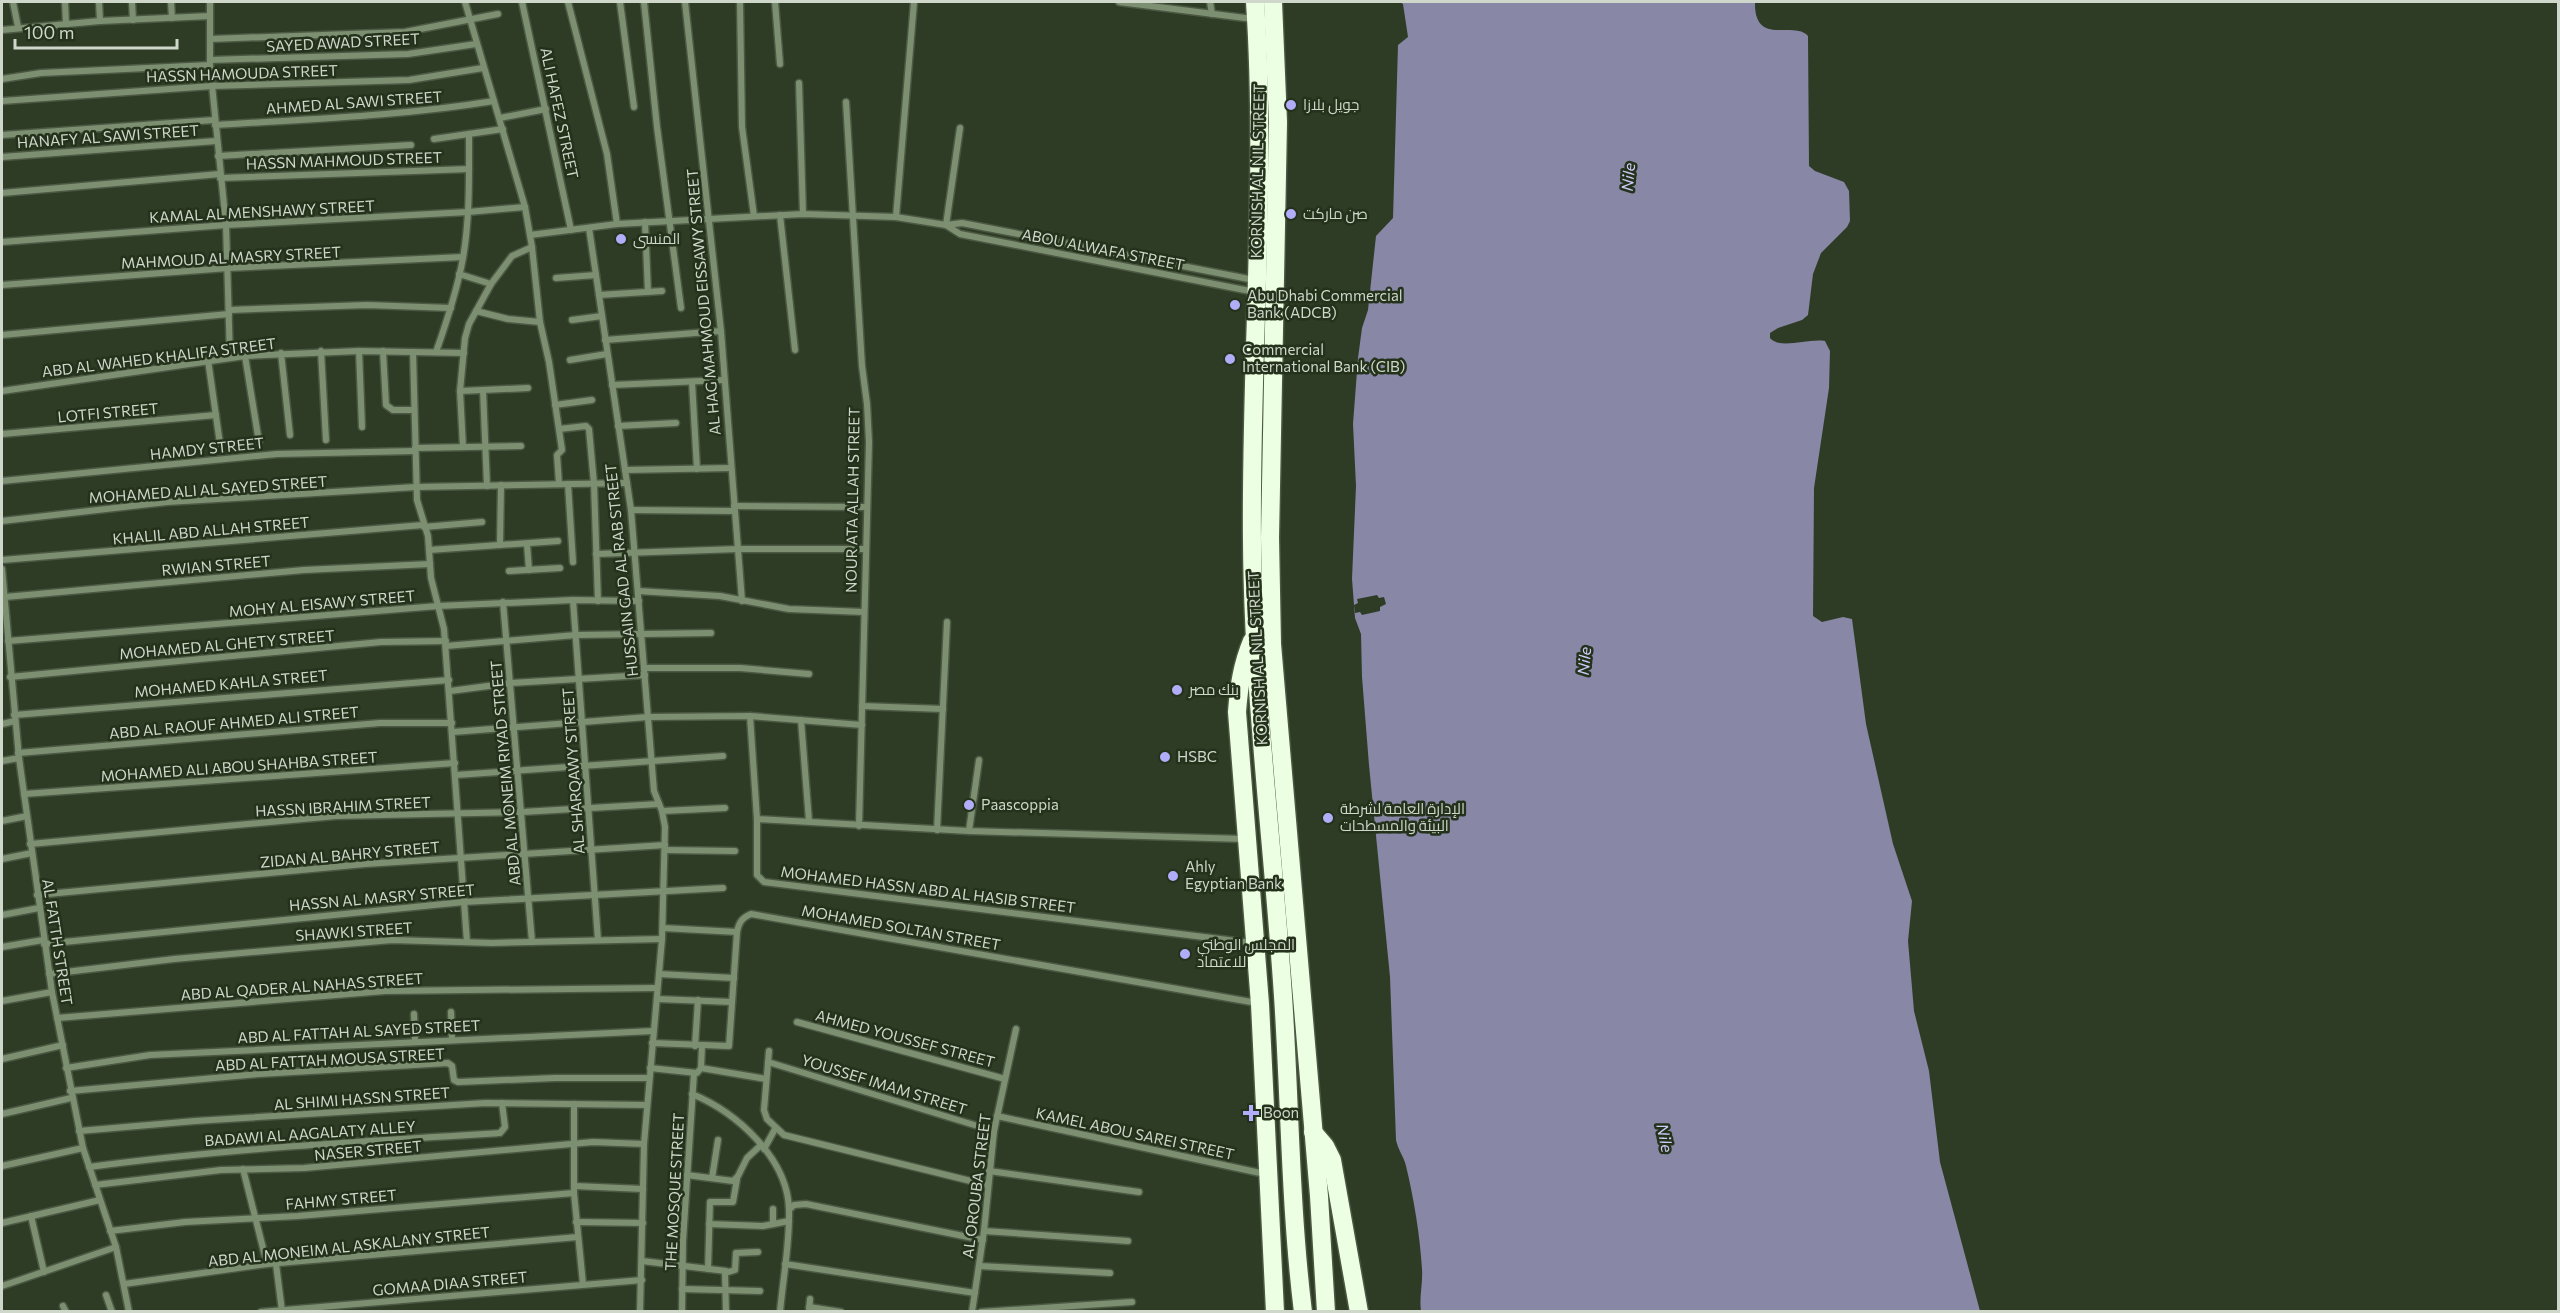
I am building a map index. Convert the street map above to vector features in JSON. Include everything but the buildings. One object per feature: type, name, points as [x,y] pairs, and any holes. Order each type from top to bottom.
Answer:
[{"type":"highway","name":"KORNISH AL NIL STREET","points":[[1273,2],[1278,122],[1270,538],[1272,644],[1319,1196],[1326,1311]]},
{"type":"highway","name":"KORNISH AL NIL STREET","points":[[1256,11],[1259,70],[1258,287],[1252,541],[1254,636],[1283,996],[1303,1311]]},
{"type":"highway","points":[[1254,636],[1240,677],[1237,712],[1258,968],[1275,1311]]},
{"type":"highway","points":[[1258,968],[1283,996]]},
{"type":"highway","points":[[1312,1130],[1325,1146],[1332,1160],[1359,1311]]},
{"type":"street","points":[[13,2],[18,27]]},
{"type":"street","points":[[65,2],[66,24]]},
{"type":"street","points":[[99,2],[99,21]]},
{"type":"street","points":[[132,2],[133,20]]},
{"type":"street","points":[[171,2],[172,18]]},
{"type":"street","points":[[210,2],[210,63],[226,225],[230,358]]},
{"type":"street","points":[[465,2],[525,207],[540,322],[562,450],[557,456],[559,484]]},
{"type":"street","name":"ALI HAFEZ STREET","points":[[522,2],[571,230]]},
{"type":"street","points":[[568,2],[607,154],[617,224]]},
{"type":"street","points":[[620,2],[634,107]]},
{"type":"street","points":[[644,2],[657,127],[681,308]]},
{"type":"street","name":"AL HAG MAHMOUD EISSAWY STREET","points":[[685,2],[721,331],[742,601]]},
{"type":"street","points":[[740,2],[742,127],[754,216]]},
{"type":"street","points":[[775,2],[780,64]]},
{"type":"street","points":[[896,218],[914,2]]},
{"type":"street","points":[[1119,2],[1212,14],[1256,11]]},
{"type":"street","points":[[1210,2],[1212,14]]},
{"type":"street","points":[[210,39],[405,32],[498,14]]},
{"type":"street","points":[[2,30],[99,21],[210,16]]},
{"type":"street","name":"SAYED AWAD STREET","points":[[2,79],[41,72],[408,54],[476,44]]},
{"type":"street","name":"HASSN HAMOUDA STREET","points":[[2,101],[212,86],[409,80],[483,68]]},
{"type":"street","points":[[800,83],[802,214]]},
{"type":"street","name":"AHMED AL SAWI STREET","points":[[2,135],[215,122],[372,117],[494,101]]},
{"type":"street","name":"NOUR ATA ALLAH STREET","points":[[846,102],[862,366],[869,442],[859,826]]},
{"type":"street","points":[[500,118],[546,109]]},
{"type":"street","points":[[946,225],[960,128]]},
{"type":"street","points":[[434,139],[503,129]]},
{"type":"street","points":[[436,352],[451,308],[463,257],[468,212],[469,134]]},
{"type":"street","name":"HANAFY AL SAWI STREET","points":[[2,157],[216,141]]},
{"type":"street","points":[[218,156],[411,145]]},
{"type":"street","name":"HASSN MAHMOUD STREET","points":[[2,193],[220,176],[469,169]]},
{"type":"street","name":"KAMAL AL MENSHAWY STREET","points":[[2,242],[226,225],[525,207]]},
{"type":"street","name":"ABOU ALWAFA STREET","points":[[530,235],[645,222],[802,214],[852,214],[946,225],[962,223],[1258,287]]},
{"type":"street","points":[[780,215],[795,350]]},
{"type":"street","points":[[645,222],[648,292]]},
{"type":"street","name":"ABOU ALWAFA STREET","points":[[946,225],[960,234],[1258,287]]},
{"type":"street","name":"HUSSAIN GAD AL RAB STREET","points":[[589,228],[631,510],[654,791],[662,811]]},
{"type":"street","points":[[463,447],[460,391],[467,331],[491,284],[512,256],[532,247]]},
{"type":"street","name":"MAHMOUD AL MASRY STREET","points":[[2,285],[228,268],[463,257]]},
{"type":"street","points":[[459,274],[491,284]]},
{"type":"street","points":[[556,278],[596,275]]},
{"type":"street","points":[[599,295],[662,291]]},
{"type":"street","points":[[2,335],[229,312],[367,305],[451,308]]},
{"type":"street","points":[[476,311],[508,319],[540,322]]},
{"type":"street","points":[[572,320],[602,316]]},
{"type":"street","points":[[605,340],[721,331]]},
{"type":"street","points":[[321,351],[326,440]]},
{"type":"street","points":[[359,351],[362,427]]},
{"type":"street","points":[[383,351],[386,405],[393,410],[414,410]]},
{"type":"street","name":"ABD AL WAHED KHALIFA STREET","points":[[2,391],[208,360],[281,353],[383,351],[464,353]]},
{"type":"street","points":[[413,352],[416,487],[446,644],[467,942]]},
{"type":"street","points":[[281,353],[290,435]]},
{"type":"street","points":[[570,360],[607,354]]},
{"type":"street","points":[[245,356],[259,442]]},
{"type":"street","points":[[208,360],[220,444]]},
{"type":"street","points":[[612,385],[724,380]]},
{"type":"street","points":[[693,382],[697,469]]},
{"type":"street","points":[[460,391],[528,388]]},
{"type":"street","points":[[483,390],[487,486]]},
{"type":"street","points":[[555,405],[592,400]]},
{"type":"street","name":"LOTFI STREET","points":[[2,434],[216,415]]},
{"type":"street","points":[[618,426],[675,423]]},
{"type":"street","points":[[559,429],[586,426],[588,428],[594,484],[598,601]]},
{"type":"street","name":"HAMDY STREET","points":[[2,481],[277,454],[520,446]]},
{"type":"street","points":[[625,470],[730,468]]},
{"type":"street","name":"MOHAMED ALI AL SAYED STREET","points":[[2,520],[167,502],[416,487],[627,483]]},
{"type":"street","points":[[568,484],[573,562]]},
{"type":"street","points":[[500,545],[501,485]]},
{"type":"street","points":[[631,510],[866,507]]},
{"type":"street","name":"KHALIL ABD ALLAH STREET","points":[[2,560],[482,522]]},
{"type":"street","points":[[429,550],[558,541]]},
{"type":"street","points":[[527,544],[529,570]]},
{"type":"street","points":[[596,554],[738,549],[865,549]]},
{"type":"street","name":"RWIAN STREET","points":[[5,597],[304,570],[430,564]]},
{"type":"street","points":[[509,571],[560,568]]},
{"type":"street","name":"AL FATTH STREET","points":[[2,569],[8,641],[5,668],[10,677],[43,942],[71,1098],[83,1148],[116,1248],[129,1311]]},
{"type":"street","points":[[638,591],[720,596],[789,609],[864,612]]},
{"type":"street","name":"MOHY AL EISAWY STREET","points":[[8,641],[438,606],[573,600],[639,601]]},
{"type":"street","name":"AL SHARQAWY STREET","points":[[573,600],[598,940]]},
{"type":"street","name":"ABD AL MONEIM RIYAD STREET","points":[[504,602],[532,942]]},
{"type":"street","points":[[937,830],[947,622]]},
{"type":"street","name":"MOHAMED AL GHETY STREET","points":[[10,677],[381,642],[446,644],[576,635],[711,633]]},
{"type":"street","points":[[450,691],[645,671],[741,668],[808,674]]},
{"type":"street","name":"MOHAMED KAHLA STREET","points":[[2,724],[15,718],[449,680]]},
{"type":"street","points":[[862,706],[943,709]]},
{"type":"street","points":[[453,732],[648,717],[750,717],[862,725]]},
{"type":"street","name":"MOHAMED HASSN ABD AL HASIB STREET","points":[[750,717],[757,819],[757,875],[764,882],[1256,944]]},
{"type":"street","points":[[801,720],[809,821]]},
{"type":"street","name":"ABD AL RAOUF AHMED ALI STREET","points":[[2,761],[19,755],[380,723],[452,723]]},
{"type":"street","points":[[456,775],[723,756]]},
{"type":"street","points":[[969,831],[979,760]]},
{"type":"street","name":"MOHAMED ALI ABOU SHAHBA STREET","points":[[24,794],[455,763]]},
{"type":"street","name":"HASSN IBRAHIM STREET","points":[[30,844],[336,816],[522,812],[658,804]]},
{"type":"street","points":[[640,1311],[644,1144],[663,928],[665,848],[662,811],[725,808]]},
{"type":"street","points":[[2,820],[27,816]]},
{"type":"street","points":[[757,819],[937,830],[1248,840]]},
{"type":"street","name":"ZIDAN AL BAHRY STREET","points":[[37,895],[365,864],[592,850],[665,848],[735,851]]},
{"type":"street","points":[[2,859],[32,853]]},
{"type":"street","name":"HASSN AL MASRY STREET","points":[[2,947],[464,902],[723,888]]},
{"type":"street","points":[[2,915],[39,908]]},
{"type":"street","name":"MOHAMED SOLTAN STREET","points":[[737,932],[738,924],[744,918],[751,914],[759,915],[1260,1004]]},
{"type":"street","points":[[652,1043],[729,1046],[737,932],[663,928]]},
{"type":"street","name":"SHAWKI STREET","points":[[49,975],[174,959],[392,940],[532,942],[662,939]]},
{"type":"street","points":[[659,974],[734,978]]},
{"type":"street","name":"ABD AL QADER AL NAHAS STREET","points":[[57,1018],[385,991],[657,988]]},
{"type":"street","points":[[2,1001],[52,992]]},
{"type":"street","points":[[657,999],[732,1002]]},
{"type":"street","points":[[650,1068],[697,1073],[701,1068],[698,1000]]},
{"type":"street","points":[[451,1012],[452,1040]]},
{"type":"street","points":[[414,1014],[415,1041]]},
{"type":"street","name":"AHMED YOUSSEF STREET","points":[[797,1022],[1005,1079]]},
{"type":"street","name":"AL OROUBA STREET","points":[[972,1311],[983,1240],[994,1131],[1017,1029]]},
{"type":"street","name":"ABD AL FATTAH AL SAYED STREET","points":[[66,1068],[150,1054],[653,1031]]},
{"type":"street","points":[[2,1059],[63,1045]]},
{"type":"street","points":[[769,1051],[764,1110],[767,1119],[775,1129],[794,1139],[987,1185]]},
{"type":"street","name":"YOUSSEF IMAM STREET","points":[[768,1062],[994,1131]]},
{"type":"street","name":"ABD AL FATTAH MOUSA STREET","points":[[70,1091],[259,1074],[448,1063],[452,1066],[454,1080],[458,1082],[555,1078],[650,1078]]},
{"type":"street","points":[[701,1068],[766,1079]]},
{"type":"street","name":"THE MOSQUE STREET","points":[[682,1311],[682,1266],[694,1073]]},
{"type":"street","points":[[692,1094],[720,1108],[763,1147],[781,1177],[790,1209],[780,1311]]},
{"type":"street","points":[[2,1114],[71,1098]]},
{"type":"street","name":"AL SHIMI HASSN STREET","points":[[79,1131],[195,1121],[502,1103],[647,1105]]},
{"type":"street","name":"BADAWI AL AAGALATY ALLEY","points":[[89,1167],[166,1156],[293,1145],[500,1133],[505,1127],[502,1103]]},
{"type":"street","points":[[574,1104],[576,1144],[574,1190],[583,1284]]},
{"type":"street","name":"KAMEL ABOU SAREI STREET","points":[[997,1116],[1268,1175]]},
{"type":"street","points":[[708,1269],[710,1202],[733,1202],[736,1179],[747,1158],[763,1147],[775,1129]]},
{"type":"street","points":[[712,1178],[718,1140]]},
{"type":"street","name":"NASER STREET","points":[[95,1185],[243,1169],[304,1168],[576,1144],[610,1142],[644,1144]]},
{"type":"street","points":[[2,1166],[83,1148]]},
{"type":"street","points":[[243,1169],[267,1264]]},
{"type":"street","points":[[989,1171],[1139,1192]]},
{"type":"street","points":[[687,1174],[730,1181],[736,1179]]},
{"type":"street","name":"FAHMY STREET","points":[[110,1231],[185,1222],[256,1219],[574,1190],[643,1190]]},
{"type":"street","points":[[2,1223],[100,1200]]},
{"type":"street","points":[[790,1209],[806,1204],[983,1240]]},
{"type":"street","points":[[773,1209],[773,1224]]},
{"type":"street","points":[[31,1216],[44,1272]]},
{"type":"street","points":[[709,1224],[773,1224],[789,1221]]},
{"type":"street","points":[[576,1222],[643,1223]]},
{"type":"street","points":[[984,1230],[1128,1241]]},
{"type":"street","name":"ABD AL MONEIM AL ASKALANY STREET","points":[[124,1284],[267,1264],[578,1237]]},
{"type":"street","points":[[2,1286],[116,1248]]},
{"type":"street","points":[[642,1261],[726,1271],[735,1270],[736,1253],[758,1252]]},
{"type":"street","points":[[276,1264],[282,1311]]},
{"type":"street","points":[[785,1264],[975,1293]]},
{"type":"street","points":[[979,1266],[1110,1273]]},
{"type":"street","points":[[726,1271],[726,1311]]},
{"type":"street","name":"GOMAA DIAA STREET","points":[[261,1311],[642,1280]]},
{"type":"street","points":[[682,1289],[760,1291]]},
{"type":"street","points":[[106,1295],[112,1311]]},
{"type":"street","points":[[810,1299],[809,1309],[841,1311]]},
{"type":"street","points":[[981,1311],[1131,1302]]},
{"type":"water","name":"Nile","points":[[1400,2],[1755,2],[1756,16],[1761,24],[1776,30],[1802,32],[1808,36],[1809,166],[1815,171],[1844,182],[1849,191],[1850,221],[1847,227],[1821,253],[1813,274],[1808,315],[1802,320],[1778,328],[1770,333],[1770,338],[1780,343],[1825,341],[1830,351],[1829,388],[1814,488],[1813,616],[1822,622],[1843,617],[1852,619],[1866,724],[1893,844],[1912,901],[1908,941],[1914,1011],[1929,1071],[1940,1162],[1980,1311],[1421,1311],[1422,1269],[1418,1231],[1406,1166],[1396,1140],[1390,977],[1369,765],[1361,634],[1355,618],[1352,579],[1356,486],[1353,424],[1358,358],[1362,328],[1368,310],[1376,236],[1393,218],[1398,45],[1408,37],[1403,4]]},
{"type":"pier","points":[[1377,595],[1379,598],[1384,597],[1386,604],[1380,607],[1380,611],[1362,615],[1360,612],[1355,613],[1354,605],[1358,603],[1357,599]]},
{"type":"place","name":"جويل بلازا","points":[[1291,105]]},
{"type":"place","name":"صن ماركت","points":[[1291,214]]},
{"type":"place","name":"المنسى","points":[[621,239]]},
{"type":"place","name":"Abu Dhabi Commercial Bank (ADCB)","points":[[1235,305]]},
{"type":"place","name":"Commercial International Bank (CIB)","points":[[1230,359]]},
{"type":"place","name":"بنك مصر","points":[[1177,690]]},
{"type":"place","name":"HSBC","points":[[1165,757]]},
{"type":"place","name":"Paascoppia","points":[[969,805]]},
{"type":"place","name":"الإدارة العامة لشرطة البيئة والمسطحات","points":[[1328,818]]},
{"type":"place","name":"Ahly Egyptian Bank","points":[[1173,876]]},
{"type":"place","name":"المجلس الوطني للاعتماد","points":[[1185,954]]},
{"type":"place","name":"Boon","points":[[1251,1113]]}]
